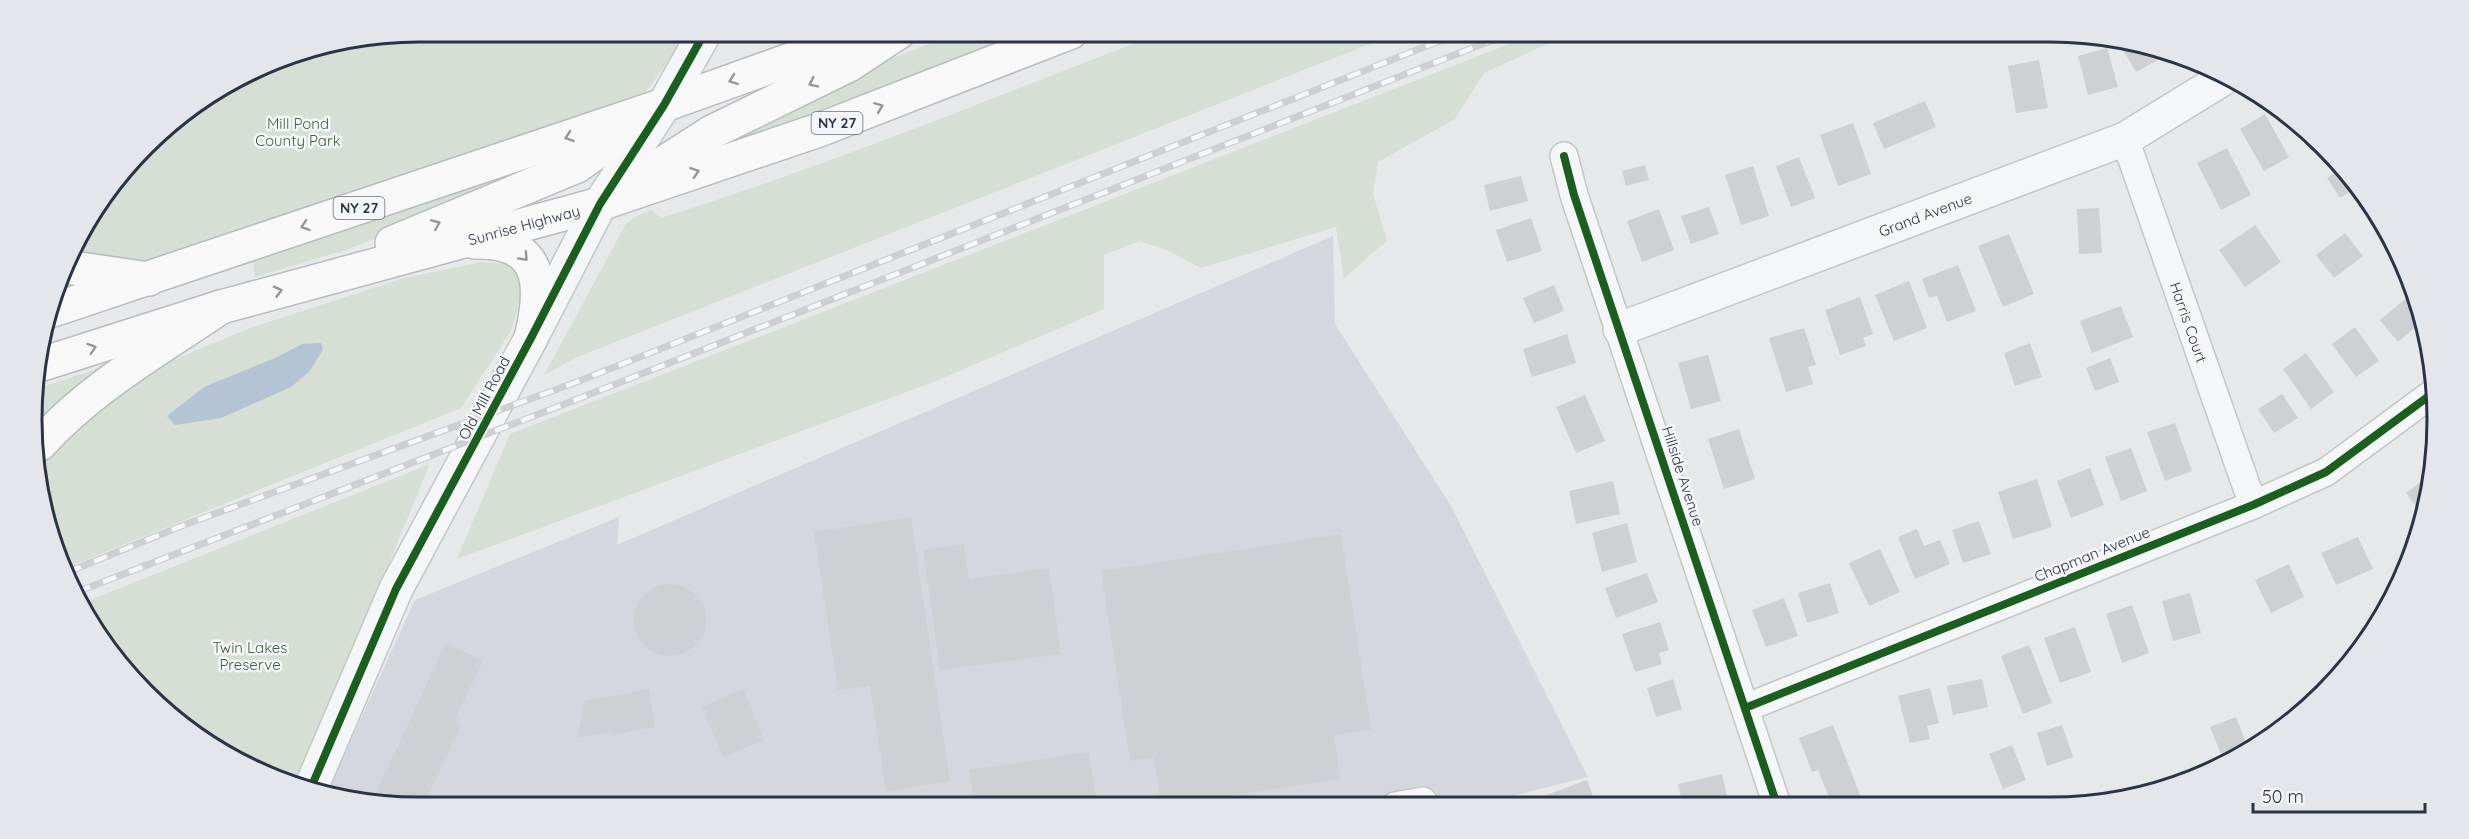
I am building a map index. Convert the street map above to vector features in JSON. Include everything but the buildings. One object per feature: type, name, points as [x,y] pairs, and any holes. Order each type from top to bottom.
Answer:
[{"type":"highway","name":"NY 27","points":[[59,308],[664,105],[840,42]]},
{"type":"highway","points":[[600,204],[712,132],[849,65],[884,42]]},
{"type":"highway","name":"Sunrise Highway","points":[[46,363],[221,307],[600,204],[830,126],[1045,42]]},
{"type":"highway","points":[[370,266],[392,243],[577,166],[664,105]]},
{"type":"highway","points":[[450,245],[494,242],[509,245],[529,260],[539,284],[537,315],[531,338]]},
{"type":"highway","points":[[74,268],[149,279]]},
{"type":"highway","points":[[43,441],[54,428],[112,380],[221,307]]},
{"type":"street","name":"Old Mill Road","points":[[314,782],[396,589],[600,204],[664,105],[699,42]]},
{"type":"street","name":"Grand Avenue","points":[[1620,329],[2125,139],[2218,82]]},
{"type":"street","name":"Harris Court","points":[[2125,139],[2253,505]]},
{"type":"street","name":"Hillside Avenue","points":[[1564,156],[1574,195],[1774,797]]},
{"type":"street","name":"Chapman Avenue","points":[[1744,708],[2253,505],[2325,472],[2426,398]]},
{"type":"shaded area","points":[[1333,236],[1335,324],[1451,506],[1588,777],[1508,797],[420,797],[370,794],[330,786],[415,600],[619,517],[617,545]]},
{"type":"green space","name":"Mill Pond County Park","points":[[683,42],[644,94],[124,269],[77,261],[93,231],[120,190],[153,153],[190,120],[231,93],[275,71],[346,49],[395,43]]},
{"type":"green space","points":[[934,42],[1002,42],[943,66],[732,142],[728,133],[888,60]]},
{"type":"green space","points":[[1138,42],[1375,42],[575,358],[544,375],[626,224],[637,216],[651,210],[661,218],[914,129]]},
{"type":"green space","points":[[1514,42],[1551,42],[1484,73],[1455,119],[1378,162],[1373,194],[1387,241],[1344,278],[1336,227],[1201,268],[1167,250],[1139,241],[1104,255],[1104,309],[936,381],[457,559],[510,434]]},
{"type":"green space","points":[[519,173],[523,179],[349,249],[255,277],[253,261]]},
{"type":"green space","points":[[482,262],[502,264],[517,272],[521,297],[511,331],[461,408],[72,566],[55,517],[44,458],[88,412],[142,373],[250,328],[404,278]]},
{"type":"green space","points":[[130,358],[42,428],[44,386]]},
{"type":"green space","name":"Twin Lakes Preserve","points":[[430,464],[300,777],[253,758],[190,719],[136,668],[106,629],[89,601]]},
{"type":"water","points":[[321,343],[323,350],[309,372],[291,387],[221,418],[175,425],[167,416],[204,387],[275,358],[302,344]]},
{"type":"railway","points":[[74,570],[184,525],[574,383],[1437,42]]},
{"type":"railway","points":[[83,590],[570,402],[1488,42]]},
{"type":"cycle path","points":[[314,782],[396,589],[600,204],[664,105],[699,42]]},
{"type":"cycle path","points":[[1564,156],[1574,195],[1774,797]]},
{"type":"cycle path","points":[[1745,708],[2253,505],[2326,472],[2426,398]]}]
